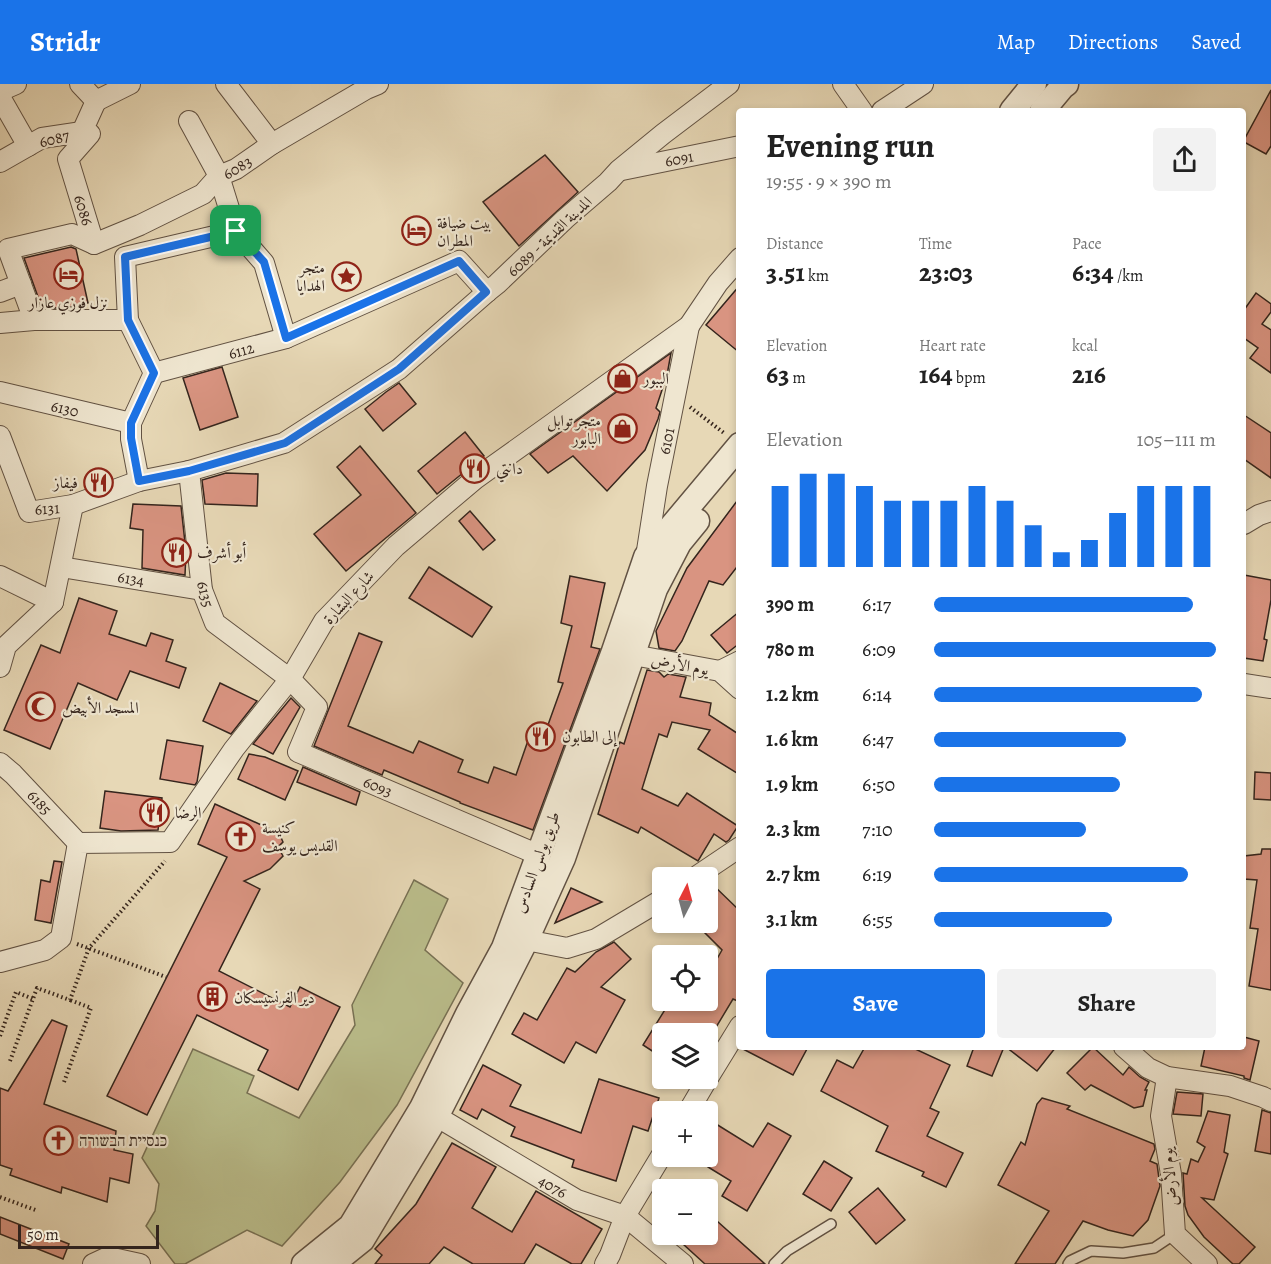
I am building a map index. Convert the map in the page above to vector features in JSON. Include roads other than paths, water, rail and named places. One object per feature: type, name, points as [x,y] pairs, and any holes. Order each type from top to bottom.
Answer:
[{"type":"street","points":[[0,91],[16,84]]},
{"type":"street","points":[[80,84],[96,101],[130,84]]},
{"type":"street","points":[[226,84],[272,144]]},
{"type":"street","name":"6083","points":[[94,244],[140,225],[203,194],[219,176],[236,169],[272,144],[378,84]]},
{"type":"street","name":"المدينة القديمة - 6089","points":[[73,506],[139,481],[189,471],[285,443],[399,369],[497,284],[619,170],[729,84]]},
{"type":"street","points":[[843,84],[860,108]]},
{"type":"street","points":[[887,108],[923,84]]},
{"type":"street","points":[[1014,108],[1034,84]]},
{"type":"street","points":[[1044,108],[1066,84]]},
{"type":"street","name":"6087","points":[[0,97],[28,146]]},
{"type":"street","name":"6086","points":[[94,244],[68,159],[90,134],[82,132],[96,101]]},
{"type":"street","points":[[189,121],[219,176],[236,231],[264,262],[286,338]]},
{"type":"street","name":"6087","points":[[0,162],[42,138],[82,132]]},
{"type":"street","name":"6091","points":[[619,170],[736,147]]},
{"type":"street","points":[[139,481],[131,438],[131,423],[154,373],[128,320],[125,257],[236,231]]},
{"type":"street","name":"6086","points":[[34,320],[8,249],[72,234],[94,244]]},
{"type":"street","name":"6112","points":[[154,373],[286,338],[459,261],[486,292]]},
{"type":"street","name":"شارع البشارة","points":[[78,843],[170,842],[234,749],[290,679],[324,621],[396,546],[475,479],[689,326],[718,283],[736,263]]},
{"type":"street","points":[[0,292],[21,284]]},
{"type":"street","points":[[0,323],[34,320],[128,320]]},
{"type":"street","name":"6101","points":[[646,557],[657,486],[689,326]]},
{"type":"street","name":"6130","points":[[0,392],[131,423]]},
{"type":"street","name":"6131","points":[[0,436],[29,512],[73,506]]},
{"type":"street","name":"طريق بولس السادس","points":[[332,1264],[362,1240],[562,858],[623,655],[646,557],[735,441]]},
{"type":"street","name":"6135","points":[[189,471],[202,590],[215,623],[290,679]]},
{"type":"street","name":"طريق بولس السادس","points":[[515,944],[539,855],[623,655],[679,543],[736,477]]},
{"type":"street","points":[[0,667],[6,646],[53,602],[73,506]]},
{"type":"street","points":[[1246,523],[1271,511]]},
{"type":"street","name":"6134","points":[[61,567],[202,590]]},
{"type":"street","points":[[0,576],[53,602]]},
{"type":"street","name":"يوم الأرض","points":[[623,655],[720,670],[736,684]]},
{"type":"street","points":[[720,670],[736,663]]},
{"type":"street","name":"6093","points":[[290,679],[317,707],[298,753],[539,855]]},
{"type":"street","points":[[1246,684],[1271,687]]},
{"type":"street","name":"6185","points":[[0,763],[78,843]]},
{"type":"street","points":[[0,962],[45,950],[61,938],[78,843]]},
{"type":"street","points":[[710,867],[736,850]]},
{"type":"street","points":[[515,944],[567,948],[596,939],[652,906]]},
{"type":"street","points":[[718,1062],[736,1032]]},
{"type":"street","points":[[1127,1050],[1148,1068],[1167,1077],[1230,1086],[1267,1096]]},
{"type":"street","name":"يوم الأرض","points":[[1167,1077],[1161,1116],[1171,1174],[1175,1234]]},
{"type":"street","name":"طريق بولس السادس","points":[[304,1264],[351,1226],[429,1112]]},
{"type":"street","name":"4076","points":[[429,1112],[577,1200],[625,1216],[683,1264]]},
{"type":"street","points":[[605,1264],[625,1216],[655,1167]]},
{"type":"street","points":[[1175,1234],[1208,1264]]},
{"type":"street","points":[[93,1264],[108,1257],[141,1264]]},
{"type":"lane","points":[[774,1264],[787,1251],[831,1224]]},
{"type":"lane","points":[[1068,1264],[1091,1251],[1123,1253],[1154,1248],[1175,1234]]},
{"type":"place","name":"بيت ضيافة المطران","points":[[416,231]]},
{"type":"place","name":"نزل فوزي عازار","points":[[68,274]]},
{"type":"place","name":"متجر الهدايا","points":[[346,276]]},
{"type":"place","name":"الببور","points":[[622,378]]},
{"type":"place","name":"متجر توابل البابور","points":[[622,429]]},
{"type":"place","name":"دانتي","points":[[475,468]]},
{"type":"place","name":"فيفاز","points":[[99,482]]},
{"type":"place","name":"أبو أشرف","points":[[176,552]]},
{"type":"place","name":"المسجد الأبيض","points":[[41,707]]},
{"type":"place","name":"إلى الطابون","points":[[541,736]]},
{"type":"place","name":"الرضا","points":[[154,812]]},
{"type":"place","name":"كنيسة القديس يوسف","points":[[241,836]]},
{"type":"place","name":"دير الفرنسيسكان","points":[[213,997]]},
{"type":"place","name":"כנסיית הבשורה","points":[[58,1140]]}]
